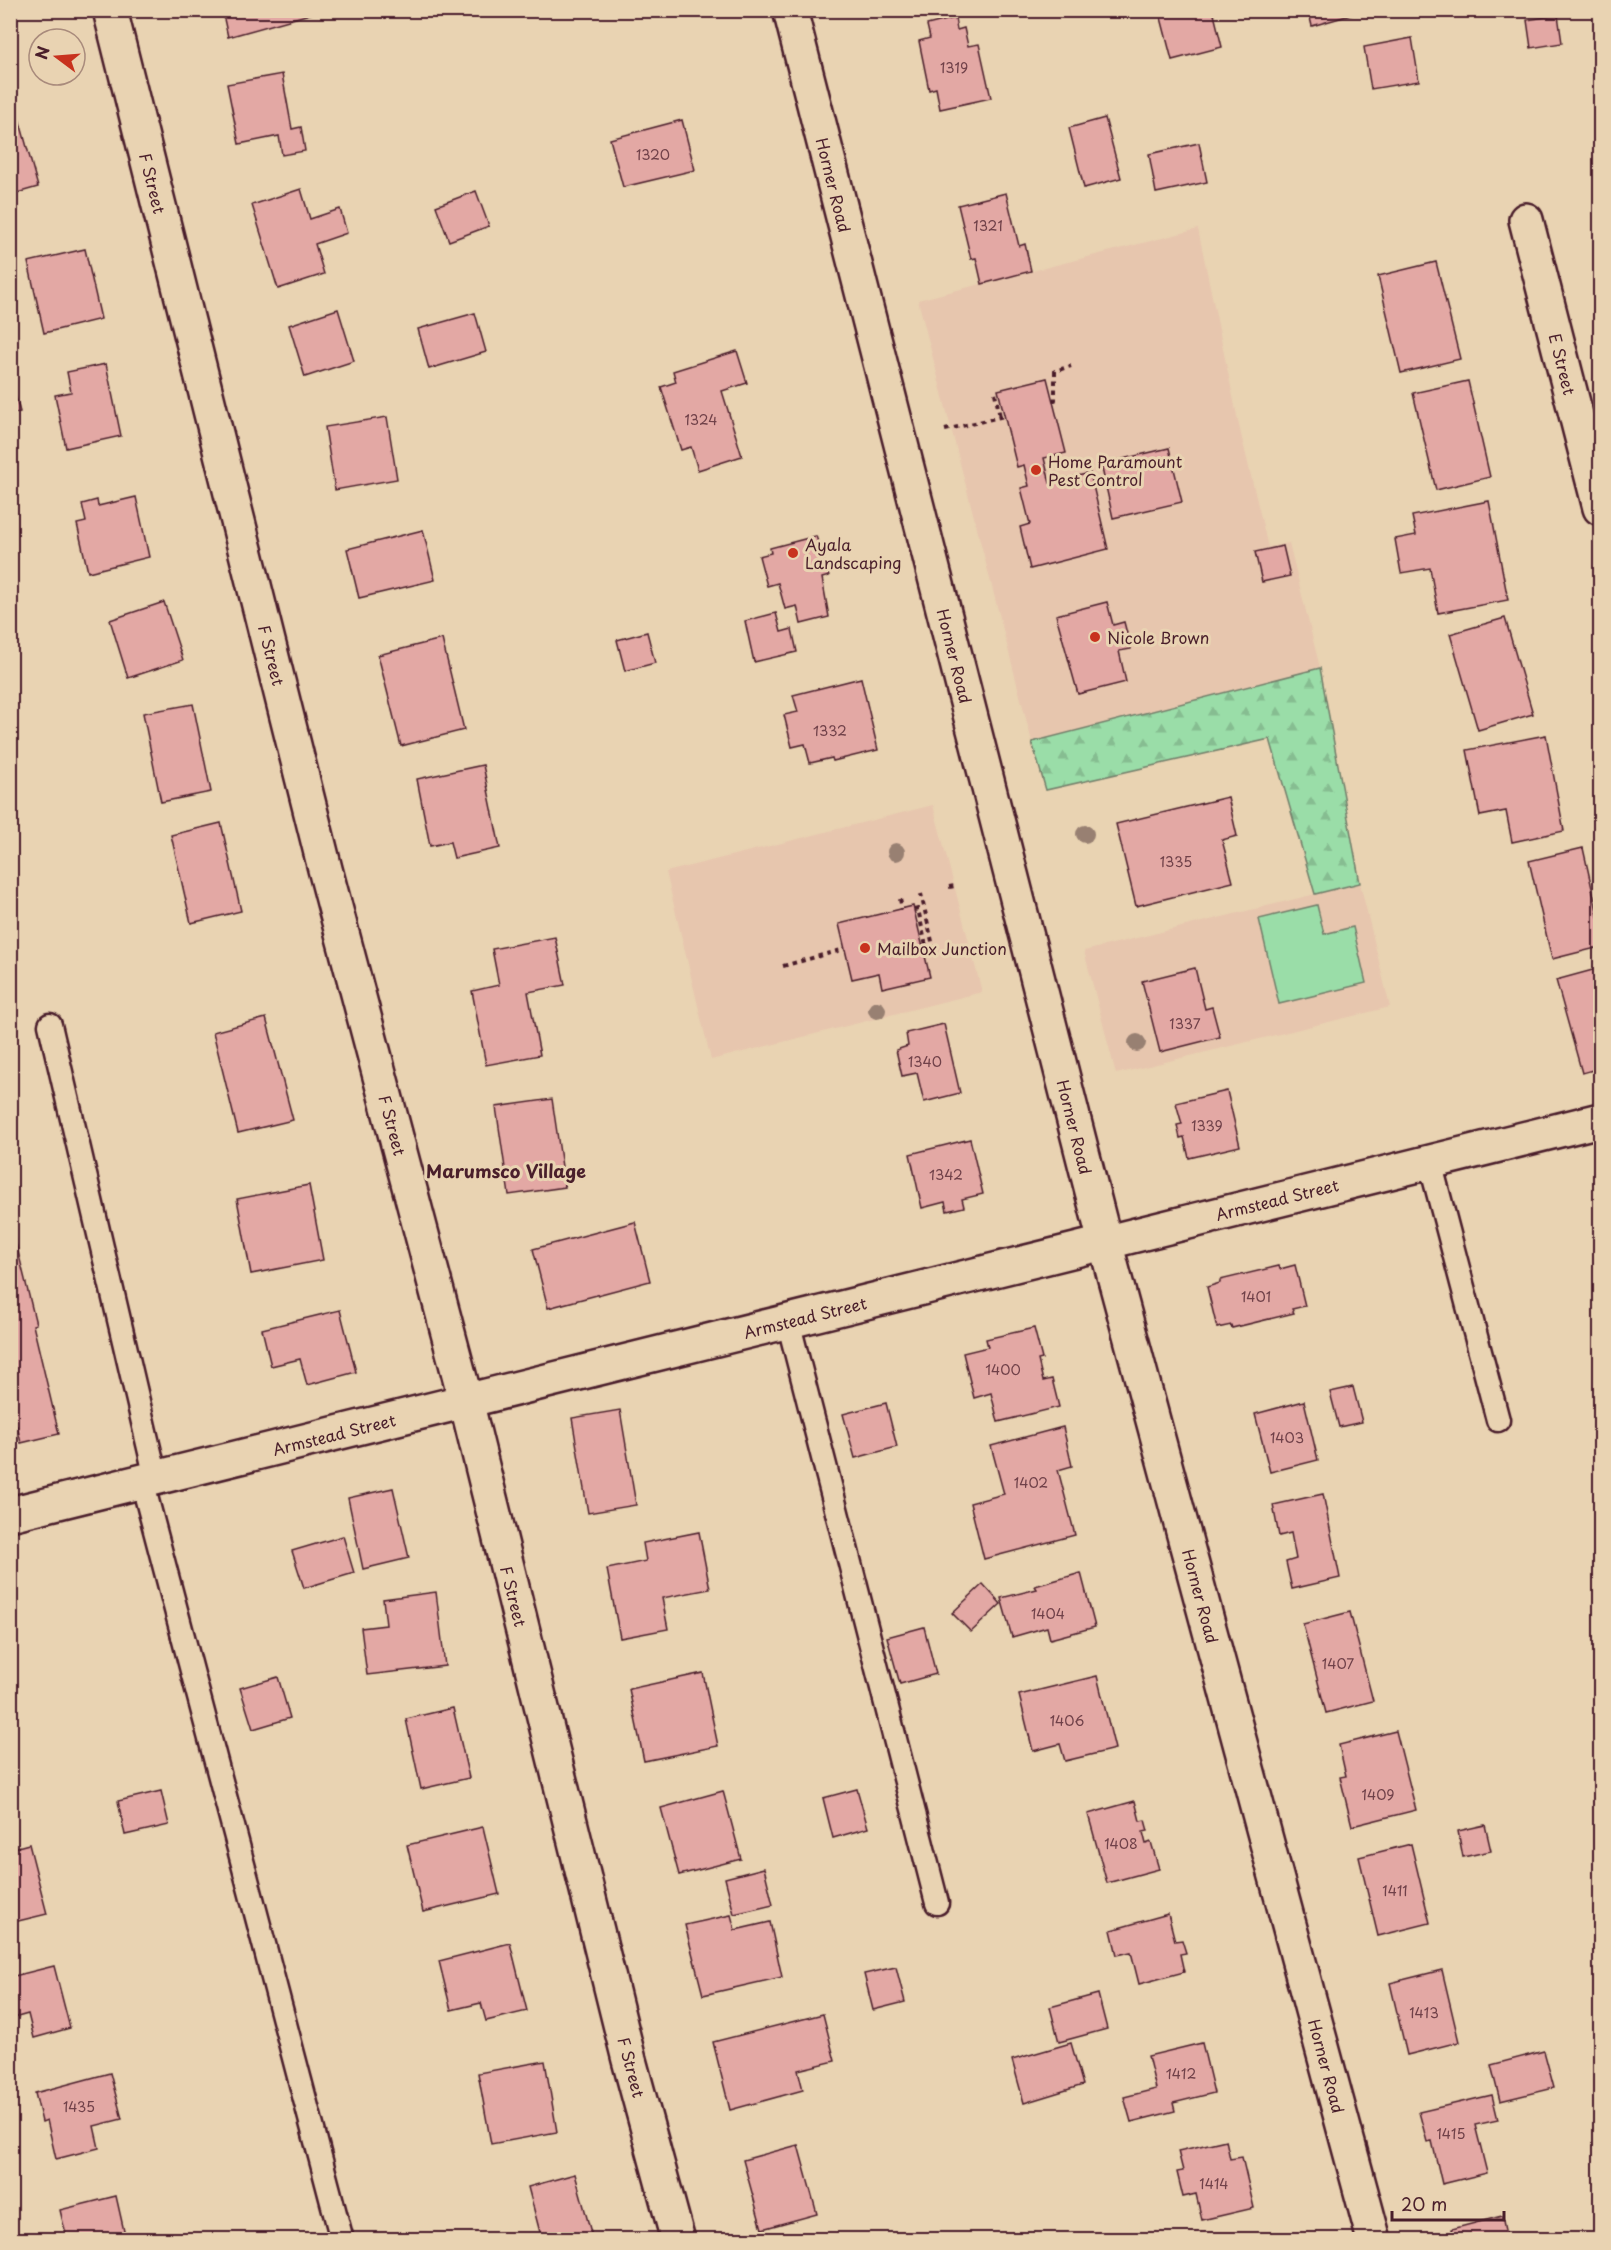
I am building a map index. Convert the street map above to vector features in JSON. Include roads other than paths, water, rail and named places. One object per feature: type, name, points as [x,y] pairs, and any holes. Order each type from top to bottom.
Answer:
[{"type":"street","name":"F Street","points":[[110,10],[325,869],[466,1401],[627,2048],[678,2240]]},
{"type":"street","name":"Horner Road","points":[[790,10],[1105,1242],[1374,2240]]},
{"type":"street","name":"E Street","points":[[1526,220],[1600,508]]},
{"type":"street","name":"Armstead Street","points":[[10,1514],[1600,1119]]},
{"type":"lane","points":[[50,1025],[149,1480],[342,2240]]},
{"type":"lane","points":[[1430,1162],[1498,1420]]},
{"type":"lane","points":[[788,1321],[937,1903]]},
{"type":"place","name":"Home Paramount Pest Control","points":[[1036,470]]},
{"type":"place","name":"Ayala Landscaping","points":[[793,553]]},
{"type":"place","name":"Nicole Brown","points":[[1095,637]]},
{"type":"place","name":"Mailbox Junction","points":[[865,948]]},
{"type":"district","name":"Marumsco Village","points":[[506,1170]]}]
